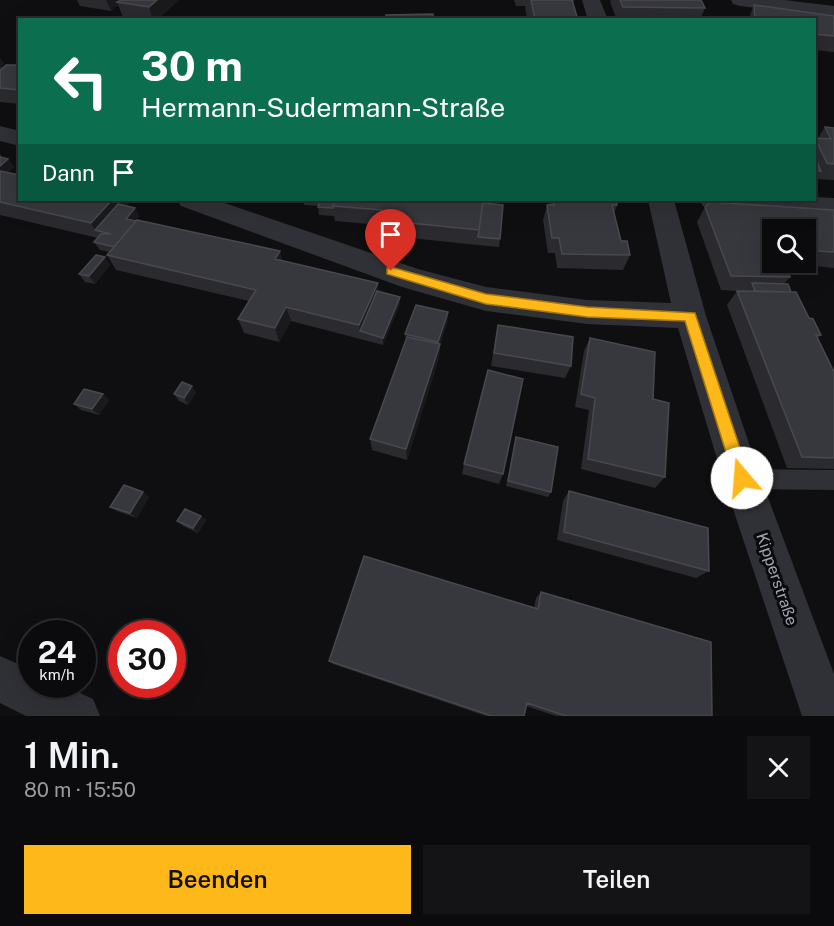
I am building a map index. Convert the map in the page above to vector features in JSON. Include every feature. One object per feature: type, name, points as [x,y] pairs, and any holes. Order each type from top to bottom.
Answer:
[{"type":"street","points":[[591,0],[597,18]]},
{"type":"street","points":[[740,0],[834,12]]},
{"type":"street","points":[[0,133],[18,138]]},
{"type":"street","points":[[193,201],[413,279],[486,299],[587,312],[690,316]]},
{"type":"street","name":"Kipperstraße","points":[[661,201],[690,316],[742,478],[826,716]]},
{"type":"street","points":[[729,201],[834,207]]},
{"type":"street","points":[[0,679],[76,716]]},
{"type":"lane","points":[[742,478],[834,480]]},
{"type":"building","points":[[157,0],[149,7],[117,2]]},
{"type":"building","points":[[531,0],[572,0],[577,18],[535,18]]},
{"type":"building","points":[[620,0],[701,0],[705,8],[623,7]]},
{"type":"building","points":[[754,5],[834,16],[834,36],[816,34],[816,18],[755,18]]},
{"type":"building","points":[[433,14],[433,18],[386,18],[386,15]]},
{"type":"building","points":[[6,65],[18,65],[18,90],[0,88],[0,71]]},
{"type":"building","points":[[825,127],[834,128],[834,164],[827,163],[816,140],[816,138],[831,139]]},
{"type":"building","points":[[0,157],[8,159],[0,166]]},
{"type":"building","points":[[816,160],[821,171],[816,170]]},
{"type":"building","points":[[0,171],[18,175],[18,201],[111,201],[91,223],[0,202]]},
{"type":"building","points":[[320,201],[335,201],[333,208],[318,207]]},
{"type":"building","points":[[335,201],[483,201],[479,230],[380,220],[382,210],[333,206]]},
{"type":"building","points":[[553,201],[616,201],[617,205],[612,205],[621,241],[627,241],[630,255],[562,254],[559,238],[552,238],[547,205],[554,205]]},
{"type":"building","points":[[711,202],[834,210],[834,252],[818,251],[816,219],[762,219],[762,273],[788,273],[790,277],[731,276],[705,207]]},
{"type":"building","points":[[483,203],[503,205],[500,239],[478,237]]},
{"type":"building","points":[[118,204],[135,208],[126,219],[136,221],[114,247],[94,242],[101,234],[111,234],[95,230]]},
{"type":"building","points":[[137,220],[280,251],[275,259],[378,283],[359,325],[286,307],[275,328],[238,319],[256,290],[107,255]]},
{"type":"building","points":[[96,255],[105,257],[89,276],[79,274]]},
{"type":"building","points":[[752,283],[788,284],[791,292],[755,291]]},
{"type":"building","points":[[377,291],[400,297],[383,338],[360,331]]},
{"type":"building","points":[[737,291],[796,292],[809,318],[813,319],[821,335],[816,335],[834,372],[834,458],[802,457]]},
{"type":"building","points":[[416,305],[448,312],[438,342],[405,334]]},
{"type":"building","points":[[498,325],[573,337],[571,366],[494,353]]},
{"type":"building","points":[[407,337],[440,344],[406,449],[370,439]]},
{"type":"building","points":[[590,338],[655,352],[653,399],[669,403],[665,477],[588,459],[595,398],[581,394]]},
{"type":"building","points":[[488,370],[523,379],[503,474],[464,464]]},
{"type":"building","points":[[182,382],[192,386],[184,398],[174,394]]},
{"type":"building","points":[[84,389],[103,394],[92,409],[74,404]]},
{"type":"building","points":[[516,437],[558,447],[551,492],[508,481]]},
{"type":"building","points":[[124,485],[143,492],[130,513],[110,507]]},
{"type":"building","points":[[569,491],[708,528],[709,571],[564,532]]},
{"type":"building","points":[[185,509],[201,516],[193,528],[177,521]]},
{"type":"building","points":[[364,556],[538,609],[541,592],[711,642],[712,716],[566,716],[527,703],[524,716],[492,716],[329,661]]},
{"type":"route","points":[[391,271],[486,299],[587,312],[690,316],[742,478]]}]
